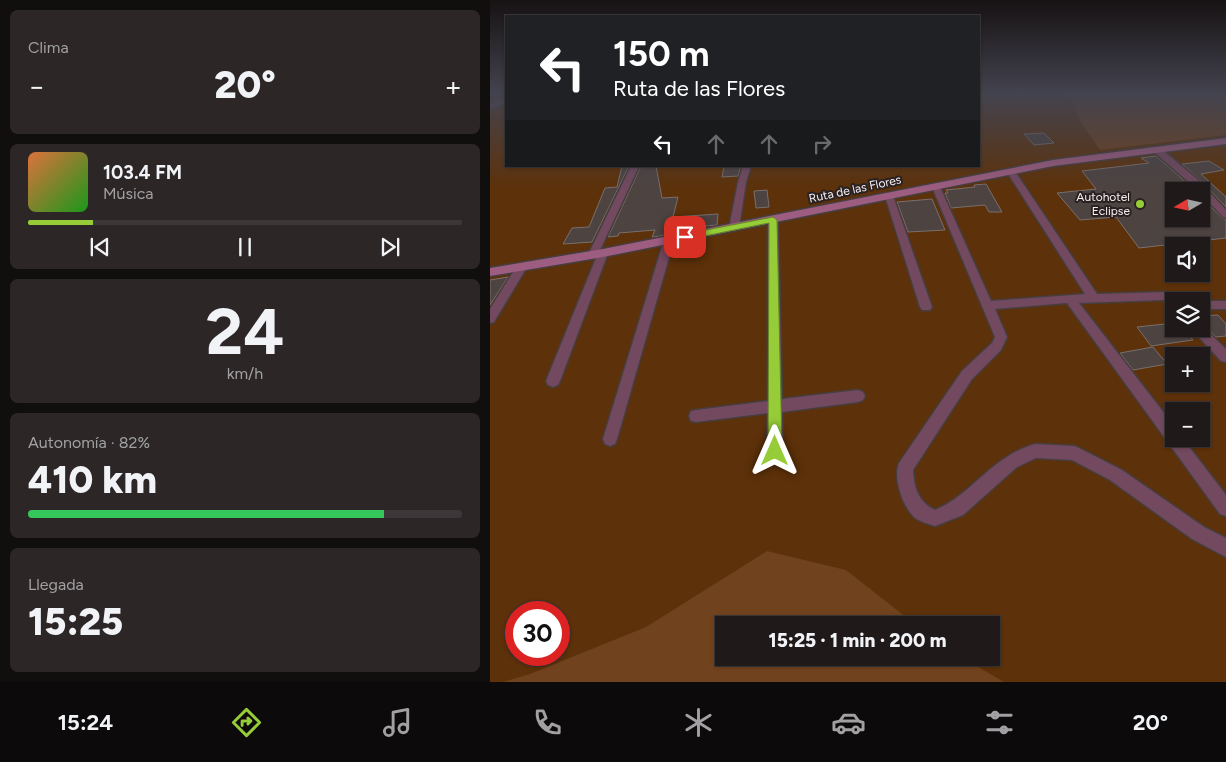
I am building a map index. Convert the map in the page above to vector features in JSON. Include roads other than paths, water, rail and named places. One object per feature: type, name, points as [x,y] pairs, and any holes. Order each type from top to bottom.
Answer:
[{"type":"main road","name":"Ruta de las Flores","points":[[490,272],[734,228],[1072,160],[1226,140]]},
{"type":"street","points":[[1156,149],[1194,181],[1226,215]]},
{"type":"street","points":[[554,381],[598,254],[635,167]]},
{"type":"street","points":[[734,228],[742,182],[747,167]]},
{"type":"street","points":[[1010,172],[1094,299]]},
{"type":"street","points":[[936,187],[1002,337],[997,346],[967,375],[905,468],[906,488],[919,511],[935,518],[957,509],[1012,462],[1035,451],[1074,453],[1116,475],[1198,533],[1226,548]]},
{"type":"street","points":[[889,196],[926,307]]},
{"type":"street","points":[[773,220],[775,451]]},
{"type":"street","points":[[610,439],[669,240]]},
{"type":"street","points":[[490,319],[522,267]]},
{"type":"street","points":[[988,305],[1070,299],[1165,296]]},
{"type":"street","points":[[1070,299],[1165,426]]},
{"type":"street","points":[[1210,305],[1226,305]]},
{"type":"street","points":[[1206,337],[1226,357]]},
{"type":"street","points":[[696,416],[858,396]]},
{"type":"street","points":[[1181,447],[1226,508]]},
{"type":"place","name":"Autohotel Eclipse","points":[[1140,204]]}]
